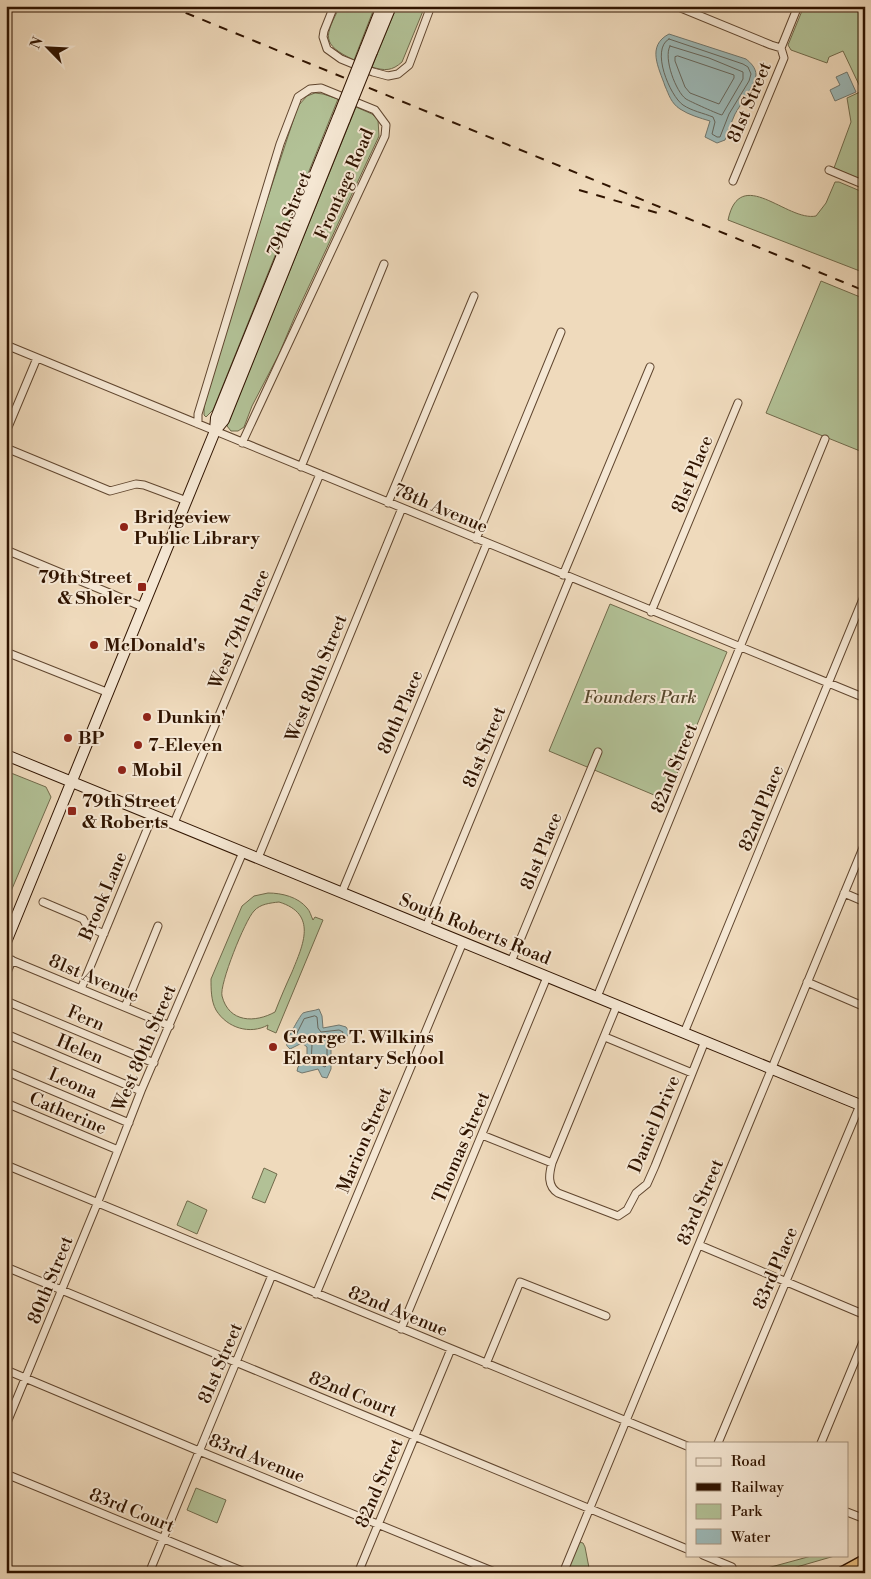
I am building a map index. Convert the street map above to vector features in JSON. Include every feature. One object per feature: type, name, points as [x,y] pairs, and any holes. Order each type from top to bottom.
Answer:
[{"type":"highway","points":[[843,1573],[865,1561]]},
{"type":"main road","name":"79th Street","points":[[6,942],[187,501],[215,431],[216,418],[341,118],[368,50],[382,6]]},
{"type":"main road","name":"79th Street","points":[[368,50],[391,6]]},
{"type":"main road","name":"South Roberts Road","points":[[6,755],[862,1106]]},
{"type":"street","points":[[334,6],[323,37],[327,49],[341,58],[373,72],[388,76],[398,74],[409,65],[431,6]]},
{"type":"street","points":[[676,6],[781,48]]},
{"type":"street","name":"81st Street","points":[[733,181],[784,58],[781,48],[798,6]]},
{"type":"street","name":"Frontage Road","points":[[198,424],[198,414],[240,274],[295,103],[302,93],[313,88],[321,88],[352,100],[378,112],[386,124],[385,136],[242,443]]},
{"type":"street","points":[[829,170],[865,185]]},
{"type":"street","points":[[301,466],[384,264]]},
{"type":"street","points":[[388,503],[474,296]]},
{"type":"street","points":[[476,539],[561,332]]},
{"type":"street","name":"78th Avenue","points":[[6,345],[651,612],[865,698]]},
{"type":"street","points":[[6,432],[37,358]]},
{"type":"street","name":"81st Street","points":[[426,927],[650,367]]},
{"type":"street","name":"81st Place","points":[[651,612],[738,402]]},
{"type":"street","name":"82nd Street","points":[[596,997],[825,439]]},
{"type":"street","points":[[6,448],[110,491],[136,484],[144,485],[187,501]]},
{"type":"street","name":"West 79th Place","points":[[174,823],[320,474]]},
{"type":"street","name":"West 80th Street","points":[[258,858],[402,508]]},
{"type":"street","name":"80th Place","points":[[342,892],[487,544]]},
{"type":"street","points":[[6,550],[144,607]]},
{"type":"street","name":"82nd Place","points":[[684,1032],[865,594]]},
{"type":"street","points":[[6,652],[109,693]]},
{"type":"street","name":"81st Place","points":[[511,962],[598,752]]},
{"type":"street","name":"Brook Lane","points":[[81,989],[153,815]]},
{"type":"street","name":"83rd Street","points":[[563,1573],[865,843]]},
{"type":"street","name":"West 80th Street","points":[[109,1174],[141,1091],[243,852]]},
{"type":"street","points":[[844,893],[865,902]]},
{"type":"street","points":[[43,902],[84,919],[87,926],[104,934]]},
{"type":"street","points":[[125,1007],[158,926]]},
{"type":"street","name":"Marion Street","points":[[316,1294],[463,942]]},
{"type":"street","points":[[6,975],[9,959]]},
{"type":"street","name":"81st Avenue","points":[[9,959],[170,1026]]},
{"type":"street","name":"Thomas Street","points":[[401,1329],[547,977]]},
{"type":"street","points":[[807,982],[865,1006]]},
{"type":"street","name":"Fern","points":[[6,1001],[154,1063]]},
{"type":"street","points":[[482,1135],[552,1163],[618,1006]]},
{"type":"street","name":"Helen","points":[[6,1034],[141,1091]]},
{"type":"street","points":[[605,1037],[692,1073]]},
{"type":"street","name":"Daniel Drive","points":[[552,1163],[549,1179],[554,1190],[618,1216],[627,1210],[636,1193],[647,1184],[705,1041]]},
{"type":"street","name":"Leona","points":[[6,1071],[129,1123]]},
{"type":"street","name":"Catherine","points":[[6,1103],[118,1150]]},
{"type":"street","name":"83rd Place","points":[[718,1442],[785,1282],[862,1106]]},
{"type":"street","name":"82nd Avenue","points":[[6,1165],[686,1446]]},
{"type":"street","name":"80th Street","points":[[6,1425],[109,1174]]},
{"type":"street","points":[[699,1245],[865,1315]]},
{"type":"street","name":"82nd Court","points":[[6,1267],[686,1549]]},
{"type":"street","name":"81st Street","points":[[149,1573],[272,1276]]},
{"type":"street","points":[[486,1364],[520,1282],[606,1316]]},
{"type":"street","points":[[820,1442],[865,1338]]},
{"type":"street","name":"82nd Street","points":[[358,1573],[451,1349]]},
{"type":"street","name":"83rd Avenue","points":[[6,1370],[497,1573]]},
{"type":"street","name":"83rd Court","points":[[6,1474],[247,1573]]},
{"type":"street","points":[[848,1512],[865,1519]]},
{"type":"street","points":[[705,1556],[732,1568]]},
{"type":"green space","points":[[340,6],[375,6],[354,60],[335,49],[329,38],[331,25]]},
{"type":"green space","points":[[397,6],[425,6],[402,62],[388,69],[372,67]]},
{"type":"green space","points":[[804,6],[865,6],[865,181],[834,168],[851,122],[847,98],[862,91],[843,51],[829,57],[827,63],[791,50],[788,45]]},
{"type":"green space","points":[[315,93],[338,99],[213,410],[206,417],[204,415],[204,407],[216,363],[298,106],[307,96]]},
{"type":"green space","points":[[356,107],[372,114],[378,120],[379,136],[279,354],[252,406],[244,427],[238,431],[231,431],[227,426]]},
{"type":"green space","points":[[835,182],[865,193],[865,273],[728,220],[734,204],[743,197],[753,196],[766,199],[804,216],[816,216],[826,203]]},
{"type":"green space","points":[[821,281],[865,299],[865,453],[766,413]]},
{"type":"green space","name":"Founders Park","points":[[610,604],[727,652],[666,800],[549,751]]},
{"type":"green space","points":[[6,771],[46,787],[51,797],[6,903]]},
{"type":"green space","points":[[268,893],[289,896],[303,904],[313,920],[315,917],[323,920],[276,1033],[267,1029],[268,1025],[261,1028],[247,1029],[233,1025],[226,1021],[216,1010],[212,999],[211,979],[242,906],[254,896]],"holes":[[[279,902],[291,907],[299,914],[303,922],[303,941],[275,1012],[267,1016],[251,1019],[237,1016],[225,1005],[222,990],[233,953],[245,927],[254,911],[262,905]]]},
{"type":"green space","points":[[264,1168],[277,1174],[265,1203],[252,1198]]},
{"type":"green space","points":[[187,1201],[207,1210],[197,1234],[177,1225]]},
{"type":"green space","points":[[196,1488],[226,1500],[217,1523],[187,1510]]},
{"type":"green space","points":[[579,1542],[583,1543],[585,1547],[590,1573],[565,1573]]},
{"type":"green space","points":[[811,1556],[835,1556],[776,1573],[749,1573]]},
{"type":"water","points":[[669,34],[746,59],[754,68],[756,72],[755,79],[735,114],[725,140],[717,143],[705,137],[710,121],[683,111],[671,99],[656,58],[658,45]]},
{"type":"water","points":[[847,72],[856,92],[835,101],[830,90],[840,85],[836,77]]},
{"type":"water","points":[[319,1009],[323,1028],[339,1025],[346,1027],[349,1032],[346,1038],[331,1049],[331,1069],[327,1078],[322,1077],[318,1069],[302,1073],[297,1071],[298,1067],[307,1058],[307,1047],[302,1043],[290,1049],[287,1045],[289,1036],[302,1014]]},
{"type":"railway","points":[[169,6],[865,291]]},
{"type":"railway","points":[[579,190],[661,214]]},
{"type":"place","name":"Bridgeview Public Library","points":[[124,527]]},
{"type":"place","name":"79th Street & Sholer","points":[[142,587]]},
{"type":"place","name":"McDonald's","points":[[94,645]]},
{"type":"place","name":"Dunkin'","points":[[147,717]]},
{"type":"place","name":"BP","points":[[68,738]]},
{"type":"place","name":"7-Eleven","points":[[138,745]]},
{"type":"place","name":"Mobil","points":[[122,770]]},
{"type":"place","name":"79th Street & Roberts","points":[[72,811]]},
{"type":"place","name":"George T. Wilkins Elementary School","points":[[273,1047]]}]
